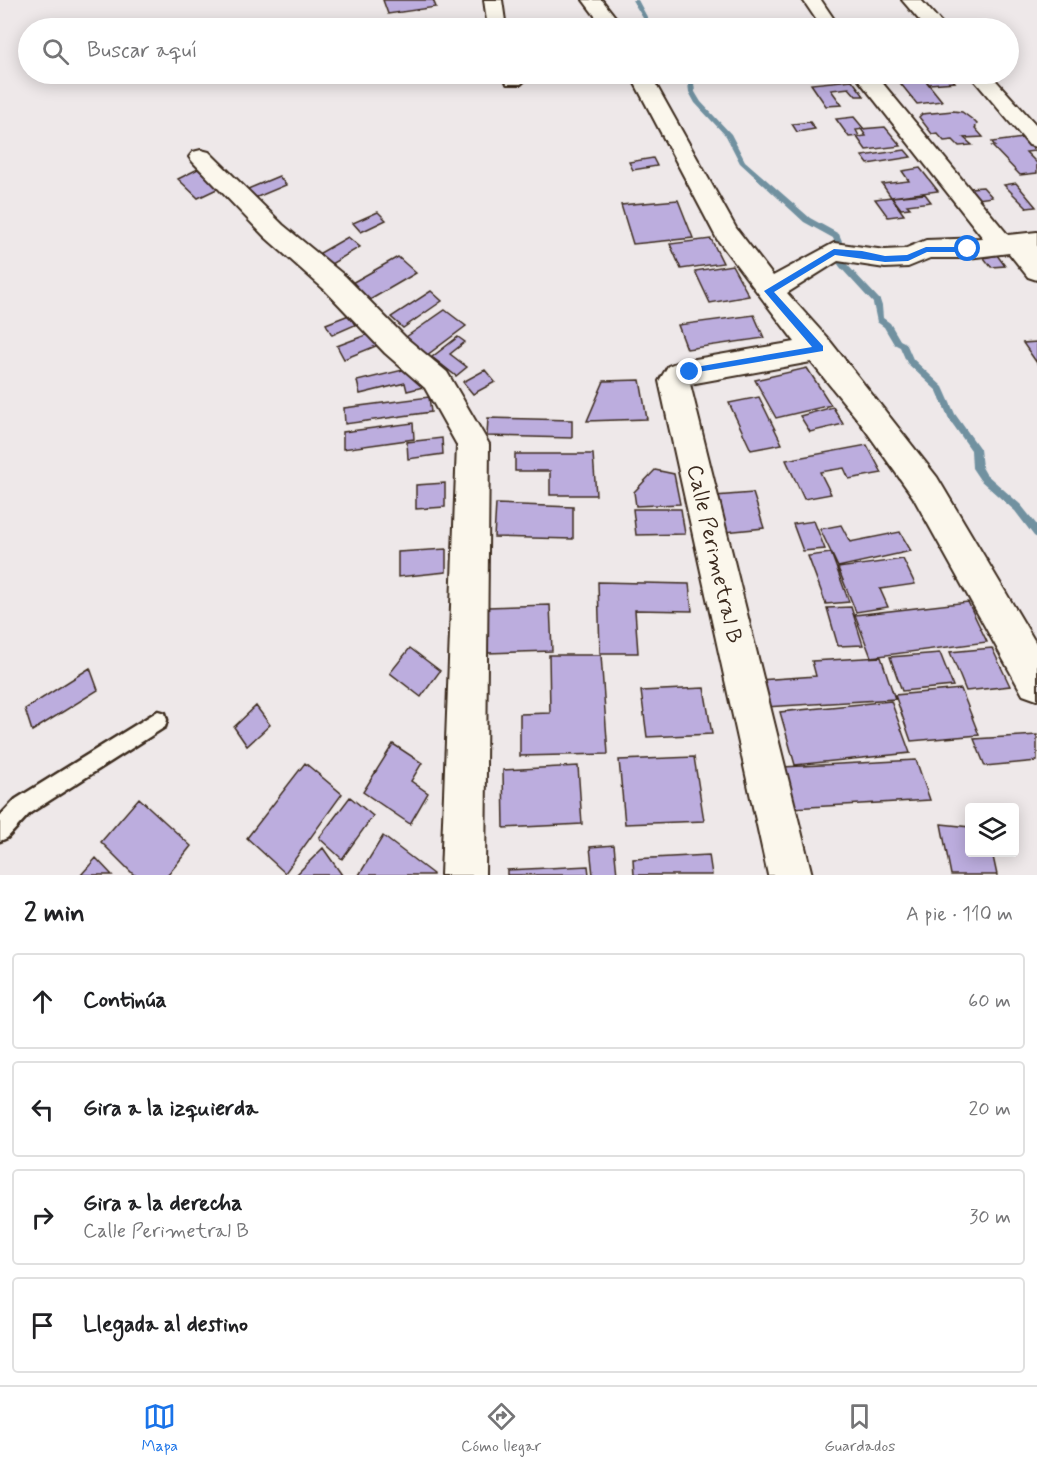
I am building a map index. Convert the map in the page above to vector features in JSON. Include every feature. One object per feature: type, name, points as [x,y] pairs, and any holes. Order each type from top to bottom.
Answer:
[{"type":"street","points":[[493,0],[496,18]]},
{"type":"street","points":[[592,0],[606,18]]},
{"type":"street","points":[[812,0],[824,18]]},
{"type":"street","points":[[911,0],[927,18]]},
{"type":"street","points":[[645,84],[726,233],[768,291],[819,349],[925,487],[1037,681]]},
{"type":"street","points":[[873,84],[1018,243],[1037,270]]},
{"type":"street","points":[[988,84],[1037,140]]},
{"type":"street","points":[[201,157],[274,231],[334,282],[395,345],[436,380],[473,444],[463,875]]},
{"type":"street","points":[[768,291],[834,252],[862,254],[885,259],[908,258],[926,249],[968,249],[1018,243]]},
{"type":"street","name":"Calle Perimetral B","points":[[790,875],[674,381],[678,374],[819,349]]},
{"type":"lane","points":[[0,831],[23,806],[158,720]]},
{"type":"building","points":[[383,0],[433,0],[436,7],[388,14]]},
{"type":"building","points":[[811,84],[855,84],[864,96],[856,96],[849,88],[831,90],[842,105],[826,106]]},
{"type":"building","points":[[901,84],[928,84],[942,101],[917,104]]},
{"type":"building","points":[[962,112],[973,120],[977,124],[975,128],[983,137],[964,138],[972,145],[959,146],[953,140],[944,141],[937,133],[932,134],[919,117],[922,114]]},
{"type":"building","points":[[854,117],[864,129],[856,130],[859,136],[849,137],[836,119]]},
{"type":"building","points":[[810,122],[815,129],[797,132],[792,124]]},
{"type":"building","points":[[885,127],[901,146],[866,150],[857,137],[866,136],[861,129]]},
{"type":"building","points":[[1023,138],[1035,151],[1026,152],[1037,163],[1037,173],[1020,175],[992,146],[995,146],[992,142]]},
{"type":"building","points":[[905,150],[911,157],[868,164],[862,156]]},
{"type":"building","points":[[653,158],[657,166],[633,170],[629,162]]},
{"type":"building","points":[[920,168],[938,191],[891,197],[882,184],[909,181],[902,171]]},
{"type":"building","points":[[198,169],[219,188],[198,198],[178,179]]},
{"type":"building","points":[[279,176],[286,185],[250,200],[243,191]]},
{"type":"building","points":[[1016,183],[1036,207],[1027,208],[1004,185]]},
{"type":"building","points":[[983,187],[992,197],[978,199],[970,188]]},
{"type":"building","points":[[925,194],[931,202],[907,205],[910,208],[901,209],[892,197]]},
{"type":"building","points":[[891,197],[904,215],[888,217],[875,199]]},
{"type":"building","points":[[678,200],[693,238],[633,244],[621,205]]},
{"type":"building","points":[[378,212],[386,220],[361,232],[353,223]]},
{"type":"building","points":[[348,237],[360,247],[326,267],[315,256]]},
{"type":"building","points":[[711,239],[723,263],[681,269],[670,244]]},
{"type":"building","points":[[997,255],[1005,266],[991,267],[984,258]]},
{"type":"building","points":[[398,257],[416,273],[368,301],[350,284]]},
{"type":"building","points":[[732,265],[749,296],[710,303],[695,271]]},
{"type":"building","points":[[431,291],[442,301],[403,328],[391,317]]},
{"type":"building","points":[[445,310],[466,326],[427,355],[406,337]]},
{"type":"building","points":[[349,315],[355,325],[332,335],[326,324]]},
{"type":"building","points":[[754,315],[764,338],[687,349],[678,325]]},
{"type":"building","points":[[374,332],[381,344],[344,359],[337,346]]},
{"type":"building","points":[[458,337],[465,342],[450,354],[467,367],[456,376],[432,357]]},
{"type":"building","points":[[1037,342],[1037,363],[1023,343]]},
{"type":"building","points":[[411,368],[423,387],[407,391],[405,383],[360,394],[357,381]]},
{"type":"building","points":[[807,368],[831,405],[776,418],[755,380]]},
{"type":"building","points":[[485,370],[495,382],[473,394],[463,382]]},
{"type":"building","points":[[640,380],[647,419],[587,421],[604,381]]},
{"type":"building","points":[[429,397],[431,412],[345,424],[344,408]]},
{"type":"building","points":[[759,397],[782,444],[751,450],[729,403]]},
{"type":"building","points":[[833,407],[843,424],[810,432],[800,416]]},
{"type":"building","points":[[488,418],[572,420],[572,438],[487,436]]},
{"type":"building","points":[[413,423],[414,439],[343,449],[343,432]]},
{"type":"building","points":[[442,438],[443,454],[408,459],[407,442]]},
{"type":"building","points":[[867,445],[882,473],[849,479],[844,468],[820,472],[831,494],[804,499],[786,460]]},
{"type":"building","points":[[515,454],[593,454],[596,495],[550,495],[550,471],[515,471]]},
{"type":"building","points":[[655,470],[674,474],[680,504],[636,506],[634,492]]},
{"type":"building","points":[[445,483],[445,507],[416,509],[416,485]]},
{"type":"building","points":[[753,493],[764,528],[725,532],[715,496]]},
{"type":"building","points":[[496,504],[573,507],[573,539],[494,537]]},
{"type":"building","points":[[633,509],[681,509],[685,534],[636,535]]},
{"type":"building","points":[[814,521],[825,549],[803,551],[793,524]]},
{"type":"building","points":[[841,525],[850,542],[900,532],[911,551],[838,567],[820,529]]},
{"type":"building","points":[[446,549],[446,572],[398,577],[398,552]]},
{"type":"building","points":[[831,553],[849,602],[826,604],[808,556]]},
{"type":"building","points":[[903,559],[915,584],[880,589],[888,607],[856,612],[838,568]]},
{"type":"building","points":[[598,582],[689,584],[692,611],[635,610],[638,653],[600,653]]},
{"type":"building","points":[[968,602],[987,642],[871,657],[855,615]]},
{"type":"building","points":[[550,605],[552,651],[488,653],[488,607]]},
{"type":"building","points":[[851,607],[863,645],[838,646],[827,608]]},
{"type":"building","points":[[410,648],[440,671],[421,697],[390,673]]},
{"type":"building","points":[[992,648],[1010,686],[966,691],[950,652]]},
{"type":"building","points":[[940,653],[953,686],[902,691],[890,657]]},
{"type":"building","points":[[549,655],[601,655],[608,754],[520,756],[520,714],[550,713]]},
{"type":"building","points":[[881,657],[895,699],[765,707],[759,680],[816,676],[812,661]]},
{"type":"building","points":[[90,668],[98,690],[32,731],[25,709]]},
{"type":"building","points":[[704,688],[712,734],[647,737],[641,691]]},
{"type":"building","points":[[961,689],[979,735],[911,741],[895,695]]},
{"type":"building","points":[[891,701],[910,753],[795,765],[780,712]]},
{"type":"building","points":[[256,706],[270,725],[247,746],[234,727]]},
{"type":"building","points":[[1037,735],[1037,761],[985,766],[974,739]]},
{"type":"building","points":[[393,744],[422,763],[411,781],[428,793],[410,824],[363,792]]},
{"type":"building","points":[[694,757],[704,821],[625,824],[619,760]]},
{"type":"building","points":[[916,760],[930,800],[792,808],[783,767]]},
{"type":"building","points":[[305,763],[342,794],[285,873],[247,838]]},
{"type":"building","points":[[578,766],[582,824],[504,828],[503,770]]},
{"type":"building","points":[[350,797],[373,816],[342,859],[319,838]]},
{"type":"building","points":[[139,798],[191,846],[168,875],[134,875],[101,842]]},
{"type":"building","points":[[941,824],[965,826],[965,857],[993,857],[997,875],[951,875]]},
{"type":"building","points":[[383,836],[433,874],[433,875],[359,875]]},
{"type":"building","points":[[614,845],[617,875],[593,875],[590,847]]},
{"type":"building","points":[[323,848],[342,875],[296,875]]},
{"type":"building","points":[[709,855],[712,875],[634,875],[633,859]]},
{"type":"building","points":[[96,858],[112,875],[81,875]]},
{"type":"building","points":[[588,866],[589,875],[507,875],[507,870]]},
{"type":"waterway","points":[[635,0],[645,18]]},
{"type":"waterway","points":[[691,84],[692,92],[698,103],[729,135],[742,162],[807,220],[836,236],[838,241],[834,252],[838,259],[877,302],[880,320],[887,325],[897,342],[903,345],[910,361],[940,389],[952,416],[975,449],[977,468],[983,477],[1018,508],[1037,533]]},
{"type":"route","points":[[690,372],[819,349],[768,291],[834,252],[862,254],[885,259],[908,258],[926,249],[968,249]]}]
